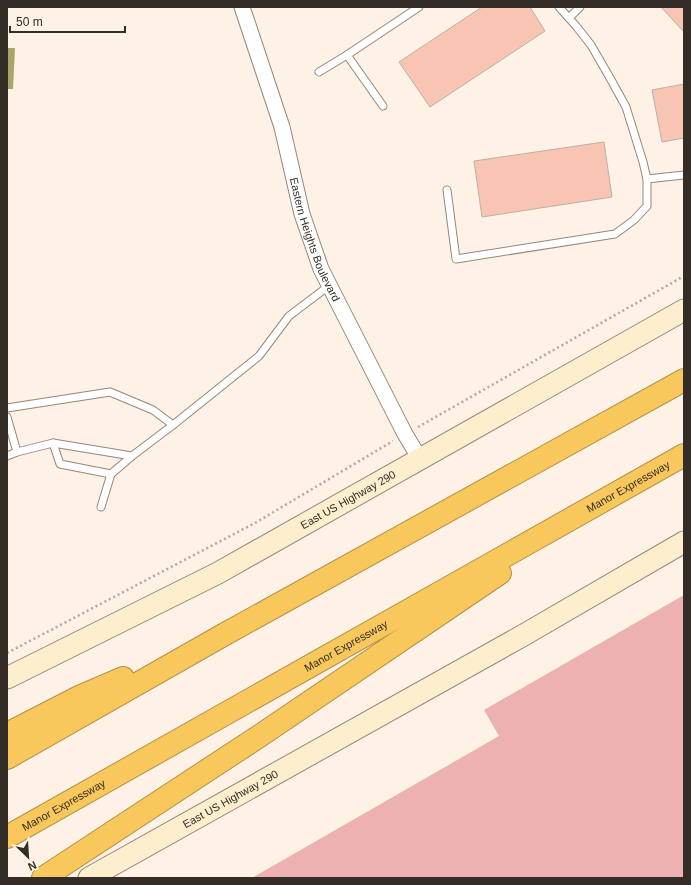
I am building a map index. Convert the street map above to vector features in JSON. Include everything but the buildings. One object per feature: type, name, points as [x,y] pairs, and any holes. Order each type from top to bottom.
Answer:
[{"type":"highway","points":[[7,758],[225,634],[684,380]]},
{"type":"highway","name":"Manor Expressway","points":[[7,837],[684,455]]},
{"type":"highway","points":[[44,878],[261,735],[634,482]]},
{"type":"highway","points":[[7,734],[81,696],[225,634]]},
{"type":"main road","name":"East US Highway 290","points":[[7,678],[218,573],[684,310]]},
{"type":"main road","name":"East US Highway 290","points":[[89,878],[515,640],[684,542]]},
{"type":"street","name":"Eastern Heights Boulevard","points":[[242,7],[282,127],[302,214],[321,269],[405,434],[420,460]]},
{"type":"lane","points":[[319,72],[419,7]]},
{"type":"lane","points":[[447,190],[456,259],[615,234],[634,220],[646,206],[647,179],[626,107],[591,45],[559,7]]},
{"type":"lane","points":[[568,18],[580,7]]},
{"type":"lane","points":[[347,55],[383,106]]},
{"type":"lane","points":[[647,179],[684,175]]},
{"type":"lane","points":[[101,507],[111,474],[259,356],[289,316],[330,285]]},
{"type":"lane","points":[[7,408],[110,392],[153,410],[173,425]]},
{"type":"lane","points":[[7,417],[17,452]]},
{"type":"lane","points":[[7,456],[53,443],[132,456]]},
{"type":"lane","points":[[53,443],[60,464],[111,474]]},
{"type":"path","points":[[7,653],[255,523],[405,434],[684,276]]},
{"type":"shaded area","points":[[7,48],[15,48],[13,89],[7,89]]},
{"type":"shaded area","points":[[684,595],[684,878],[252,878],[499,736],[484,710]]}]
